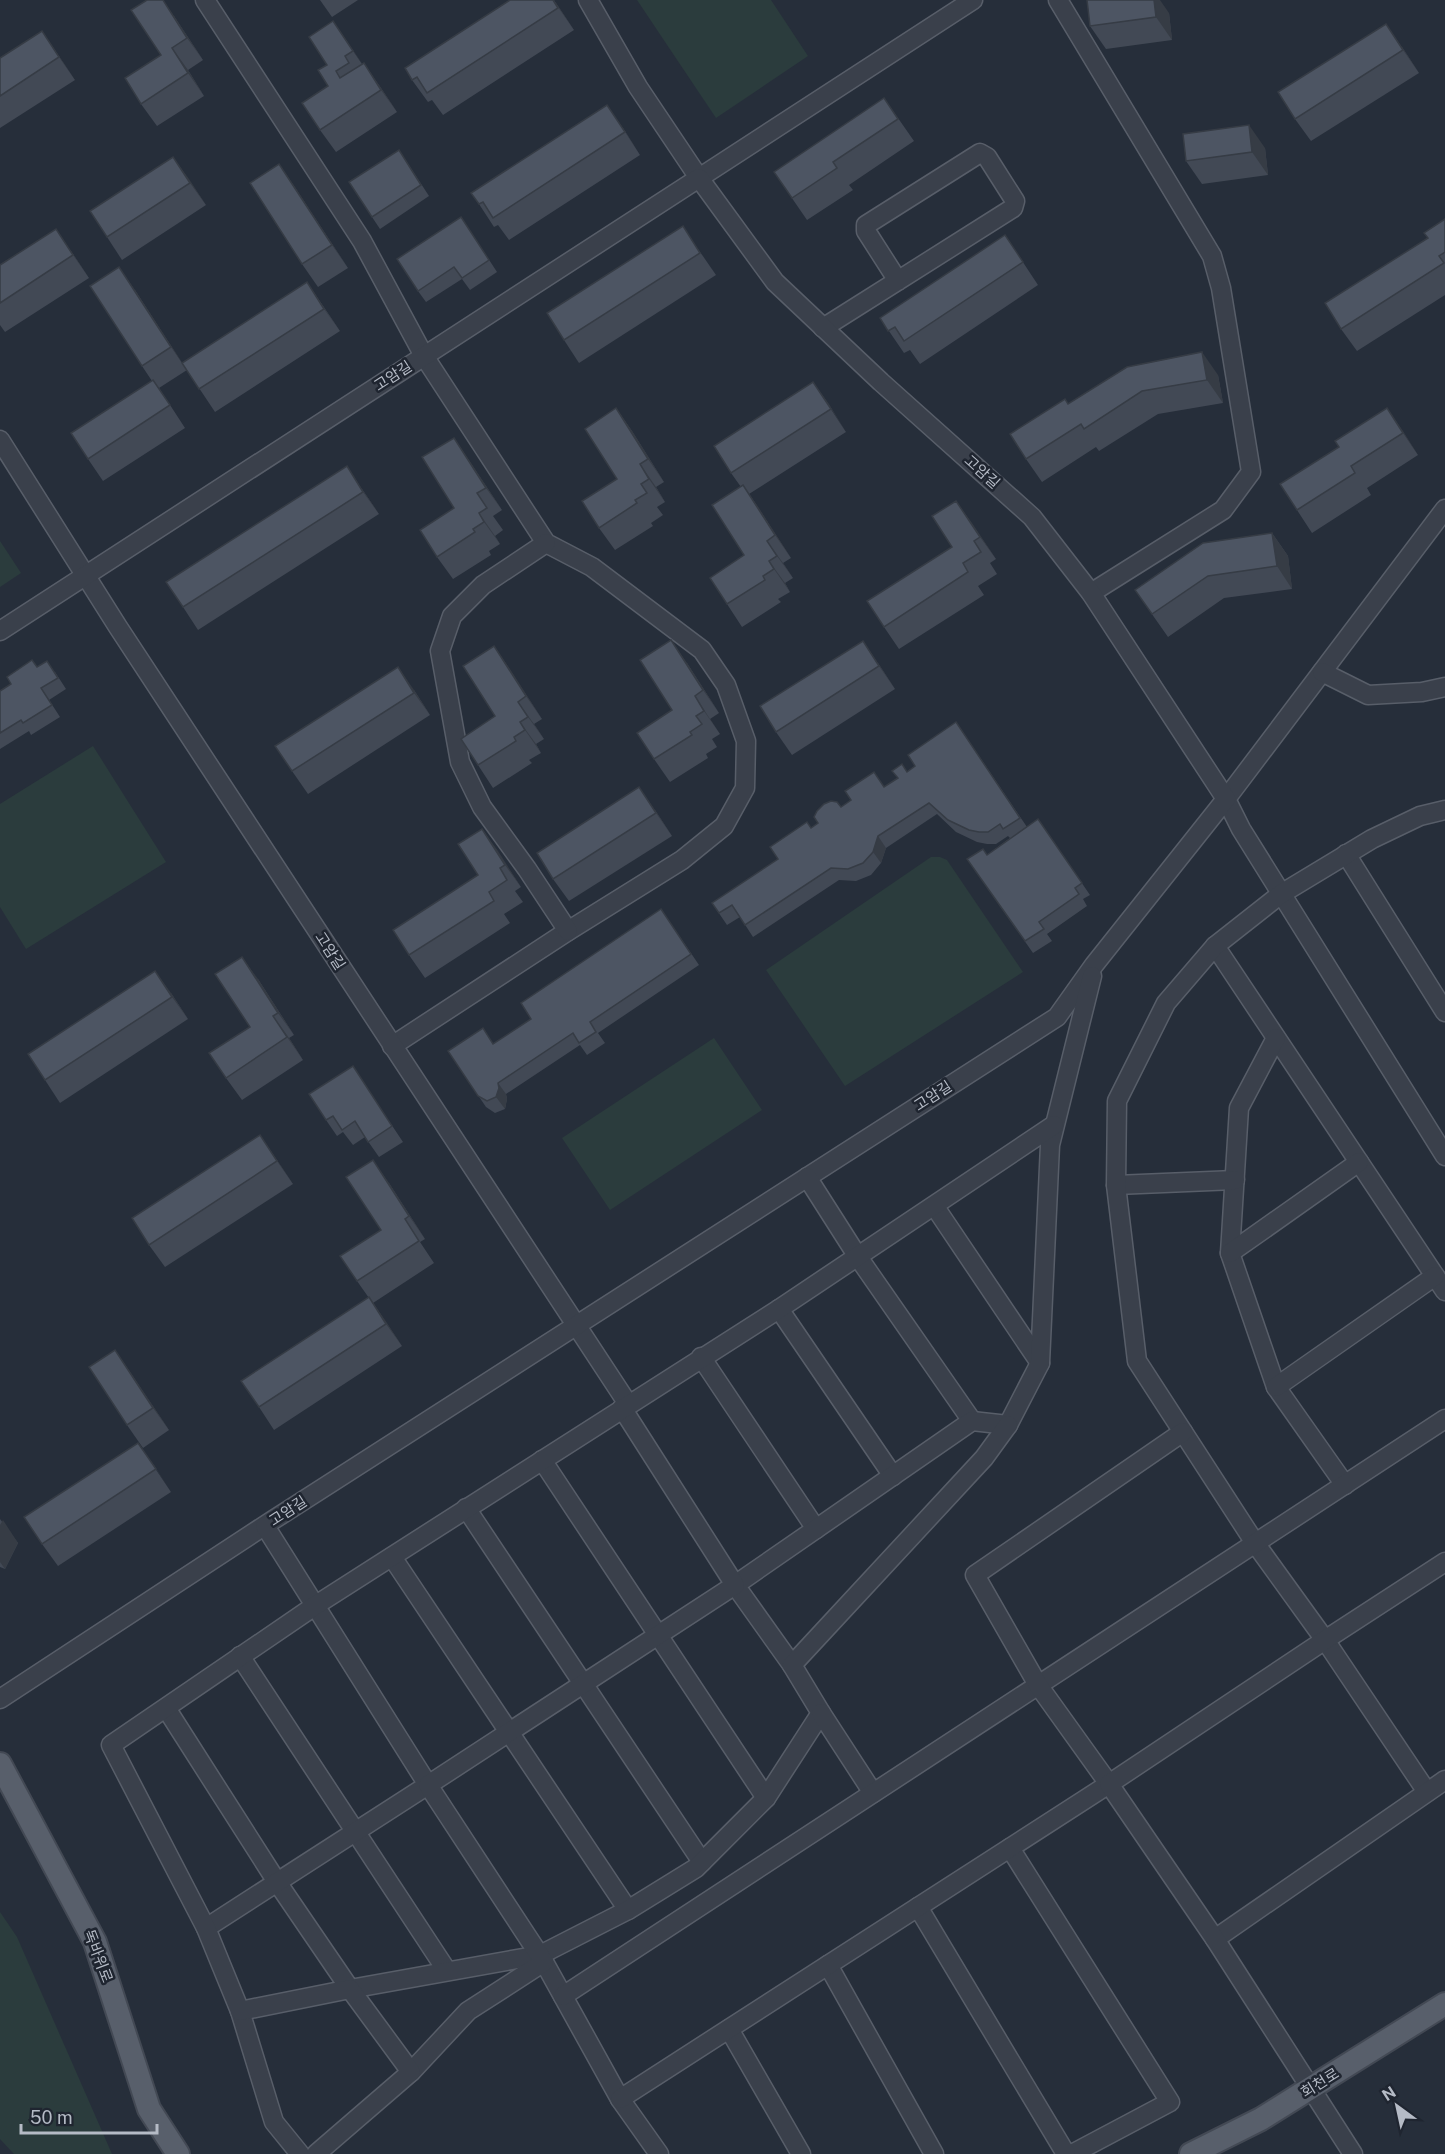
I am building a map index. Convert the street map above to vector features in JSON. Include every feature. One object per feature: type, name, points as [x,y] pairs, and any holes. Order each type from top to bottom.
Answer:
[{"type":"main road","name":"독바위로","points":[[0,1764],[95,1942],[149,2109],[178,2154]]},
{"type":"main road","name":"회천로","points":[[1191,2154],[1261,2119],[1312,2089],[1445,2004]]},
{"type":"street","points":[[204,0],[362,241],[424,356],[546,543],[592,567],[702,650],[726,685],[746,741],[745,788],[723,826],[682,860],[392,1046]]},
{"type":"street","name":"고암길","points":[[588,0],[638,87],[699,178],[775,282],[1032,517],[1091,593],[1226,799]]},
{"type":"street","name":"고암길","points":[[0,631],[973,0]]},
{"type":"street","points":[[1058,0],[1212,256],[1221,288],[1251,472],[1223,510],[1091,593]]},
{"type":"street","points":[[823,328],[898,281],[1013,208],[1015,201],[987,157],[980,153],[866,225],[866,231],[898,281]]},
{"type":"street","name":"고암길","points":[[0,440],[118,627],[577,1326]]},
{"type":"street","name":"고암길","points":[[0,1699],[1057,1017],[1226,799],[1445,509]]},
{"type":"street","points":[[546,543],[483,585],[452,616],[440,651],[460,762],[482,807],[527,869],[568,932]]},
{"type":"street","points":[[1322,672],[1368,695],[1422,692],[1445,687]]},
{"type":"street","points":[[1226,799],[1241,829],[1445,1156]]},
{"type":"street","points":[[1427,1792],[1325,1640],[1255,1543],[1137,1361],[1116,1185],[1117,1101],[1166,1003],[1215,946],[1281,894],[1372,838],[1420,816],[1445,810]]},
{"type":"street","points":[[1346,854],[1445,1011]]},
{"type":"street","points":[[1215,946],[1440,1284],[1276,1387]]},
{"type":"street","points":[[792,1665],[984,1458],[1008,1425],[1040,1363],[1050,1145],[1095,966]]},
{"type":"street","points":[[1276,1038],[1239,1108],[1230,1253],[1276,1387],[1345,1485]]},
{"type":"street","points":[[300,2154],[274,2122],[240,2011],[206,1928],[111,1745],[316,1605],[779,1309],[935,1207],[1054,1125]]},
{"type":"street","points":[[1230,1253],[1359,1162]]},
{"type":"street","points":[[807,1177],[858,1257],[972,1421]]},
{"type":"street","points":[[1116,1185],[1234,1180]]},
{"type":"street","points":[[935,1207],[1040,1363]]},
{"type":"street","points":[[779,1309],[893,1476]]},
{"type":"street","points":[[577,1326],[735,1585],[792,1665],[873,1793]]},
{"type":"street","points":[[701,1357],[816,1529]]},
{"type":"street","points":[[563,1996],[1445,1419]]},
{"type":"street","points":[[206,1928],[735,1585],[972,1421],[1008,1425]]},
{"type":"street","points":[[1183,1432],[975,1575],[1038,1685],[1215,1939],[1353,2154]]},
{"type":"street","points":[[543,1460],[766,1798]]},
{"type":"street","points":[[466,1508],[702,1862]]},
{"type":"street","points":[[265,1526],[428,1785],[542,1959],[620,2099],[659,2154]]},
{"type":"street","points":[[392,1557],[628,1910]]},
{"type":"street","points":[[620,2099],[1109,1784],[1445,1562]]},
{"type":"street","points":[[240,1656],[447,1971]]},
{"type":"street","points":[[166,1708],[277,1882],[350,1989],[411,2072]]},
{"type":"street","points":[[316,2154],[411,2072],[468,2011],[542,1959],[696,1868],[766,1798],[821,1713]]},
{"type":"street","points":[[1215,1939],[1445,1780]]},
{"type":"street","points":[[1010,1848],[1170,2102],[1072,2154]]},
{"type":"street","points":[[918,1907],[1066,2154]]},
{"type":"street","points":[[240,2011],[447,1971],[542,1959]]},
{"type":"street","points":[[828,1965],[934,2154]]},
{"type":"street","points":[[729,2029],[801,2154]]},
{"type":"shaded area","points":[[637,0],[771,0],[808,56],[716,118]]},
{"type":"shaded area","points":[[0,541],[21,573],[0,587]]},
{"type":"shaded area","points":[[93,746],[166,862],[26,949],[0,907],[0,804]]},
{"type":"shaded area","points":[[931,857],[947,860],[1023,972],[845,1086],[766,970]]},
{"type":"shaded area","points":[[714,1038],[762,1110],[610,1210],[562,1138]]},
{"type":"shaded area","points":[[0,1912],[17,1937],[112,2154],[14,2154],[0,2139]]},
{"type":"building","points":[[147,0],[163,0],[187,38],[172,48],[188,73],[141,104],[125,78],[161,55],[131,10]]},
{"type":"building","points":[[510,0],[553,0],[558,8],[427,93],[417,77],[412,80],[405,68]]},
{"type":"building","points":[[1087,0],[1154,0],[1156,17],[1090,26]]},
{"type":"building","points":[[333,21],[353,51],[345,56],[349,63],[336,71],[340,78],[364,63],[381,90],[320,130],[302,103],[328,86],[318,70],[327,65],[309,37]]},
{"type":"building","points":[[1386,24],[1403,50],[1295,119],[1278,92]]},
{"type":"building","points":[[42,31],[59,57],[0,96],[0,58]]},
{"type":"building","points":[[884,98],[898,119],[833,162],[837,168],[792,198],[774,172]]},
{"type":"building","points":[[607,105],[625,132],[493,218],[483,202],[479,204],[471,193]]},
{"type":"building","points":[[1249,125],[1252,152],[1186,161],[1183,134]]},
{"type":"building","points":[[399,150],[421,185],[372,217],[349,182]]},
{"type":"building","points":[[173,157],[190,183],[107,237],[90,211]]},
{"type":"building","points":[[279,164],[332,245],[302,264],[250,183]]},
{"type":"building","points":[[461,217],[489,260],[462,278],[454,267],[418,291],[397,259]]},
{"type":"building","points":[[1445,219],[1445,252],[1439,256],[1444,263],[1341,329],[1325,303],[1428,238],[1424,233]]},
{"type":"building","points":[[683,226],[700,253],[564,340],[547,313]]},
{"type":"building","points":[[56,229],[73,255],[0,303],[0,265]]},
{"type":"building","points":[[1005,235],[1023,262],[904,341],[895,327],[888,331],[880,318]]},
{"type":"building","points":[[119,267],[171,347],[142,366],[90,286]]},
{"type":"building","points":[[307,282],[324,309],[199,389],[182,363]]},
{"type":"building","points":[[1202,352],[1207,380],[1142,391],[1084,429],[1081,424],[1026,459],[1010,434],[1065,399],[1068,404],[1127,367]]},
{"type":"building","points":[[153,380],[170,405],[88,459],[71,433]]},
{"type":"building","points":[[813,382],[831,409],[731,473],[714,446]]},
{"type":"building","points":[[616,408],[648,459],[640,464],[649,479],[641,484],[647,493],[635,500],[637,503],[599,528],[582,501],[617,479],[585,429]]},
{"type":"building","points":[[1387,408],[1403,433],[1351,466],[1355,473],[1297,510],[1280,484],[1339,447],[1335,441]]},
{"type":"building","points":[[454,438],[486,488],[477,493],[487,508],[479,513],[484,522],[473,529],[475,532],[437,557],[420,530],[454,508],[422,457]]},
{"type":"building","points":[[347,466],[363,492],[183,607],[166,582]]},
{"type":"building","points":[[743,485],[775,535],[767,541],[777,556],[769,561],[774,569],[763,576],[765,580],[727,604],[710,578],[744,555],[712,505]]},
{"type":"building","points":[[956,501],[980,537],[974,541],[981,552],[963,563],[968,572],[884,627],[867,601],[952,547],[932,516]]},
{"type":"building","points":[[1272,533],[1277,566],[1208,576],[1152,614],[1135,590],[1203,543]]},
{"type":"building","points":[[671,640],[703,690],[695,696],[704,711],[696,716],[702,724],[690,732],[692,735],[654,759],[637,733],[672,710],[640,660]]},
{"type":"building","points":[[863,641],[879,666],[776,732],[760,706]]},
{"type":"building","points":[[494,646],[526,696],[518,702],[528,717],[520,722],[525,730],[514,737],[516,741],[478,765],[461,739],[495,716],[463,666]]},
{"type":"building","points":[[32,660],[37,667],[47,661],[58,678],[41,688],[52,705],[23,723],[21,720],[0,733],[0,691],[11,684],[7,677]]},
{"type":"building","points":[[398,667],[414,693],[292,771],[275,746]]},
{"type":"building","points":[[956,722],[1020,818],[1003,829],[1000,824],[988,832],[979,832],[948,820],[929,803],[878,836],[873,852],[863,863],[848,869],[831,868],[745,925],[732,905],[719,913],[712,903],[778,859],[770,847],[807,822],[811,828],[818,823],[814,817],[824,804],[831,801],[837,802],[841,807],[851,800],[845,791],[874,772],[884,787],[898,778],[892,771],[902,764],[907,772],[915,766],[908,755]]},
{"type":"building","points":[[639,787],[656,813],[553,879],[537,853]]},
{"type":"building","points":[[1038,819],[1082,883],[1075,888],[1079,894],[1039,922],[1044,929],[1025,941],[967,859],[983,849],[987,855]]},
{"type":"building","points":[[482,829],[505,865],[500,868],[507,880],[489,892],[494,901],[409,955],[393,930],[478,875],[458,844]]},
{"type":"building","points":[[661,909],[691,954],[590,1022],[596,1032],[579,1043],[573,1033],[498,1083],[496,1097],[487,1101],[478,1096],[448,1051],[483,1028],[493,1044],[531,1019],[521,1003]]},
{"type":"building","points":[[242,957],[278,1013],[273,1016],[287,1037],[226,1078],[209,1053],[250,1027],[215,974]]},
{"type":"building","points":[[155,971],[172,997],[45,1080],[28,1054]]},
{"type":"building","points":[[353,1066],[392,1126],[368,1142],[355,1121],[342,1130],[333,1116],[326,1120],[309,1094]]},
{"type":"building","points":[[260,1135],[277,1161],[149,1245],[132,1218]]},
{"type":"building","points":[[373,1160],[409,1216],[405,1219],[419,1241],[357,1281],[340,1256],[381,1230],[346,1177]]},
{"type":"building","points":[[369,1297],[386,1324],[259,1407],[241,1381]]},
{"type":"building","points":[[115,1350],[153,1408],[127,1425],[89,1367]]},
{"type":"building","points":[[138,1443],[156,1469],[42,1544],[24,1517]]}]
